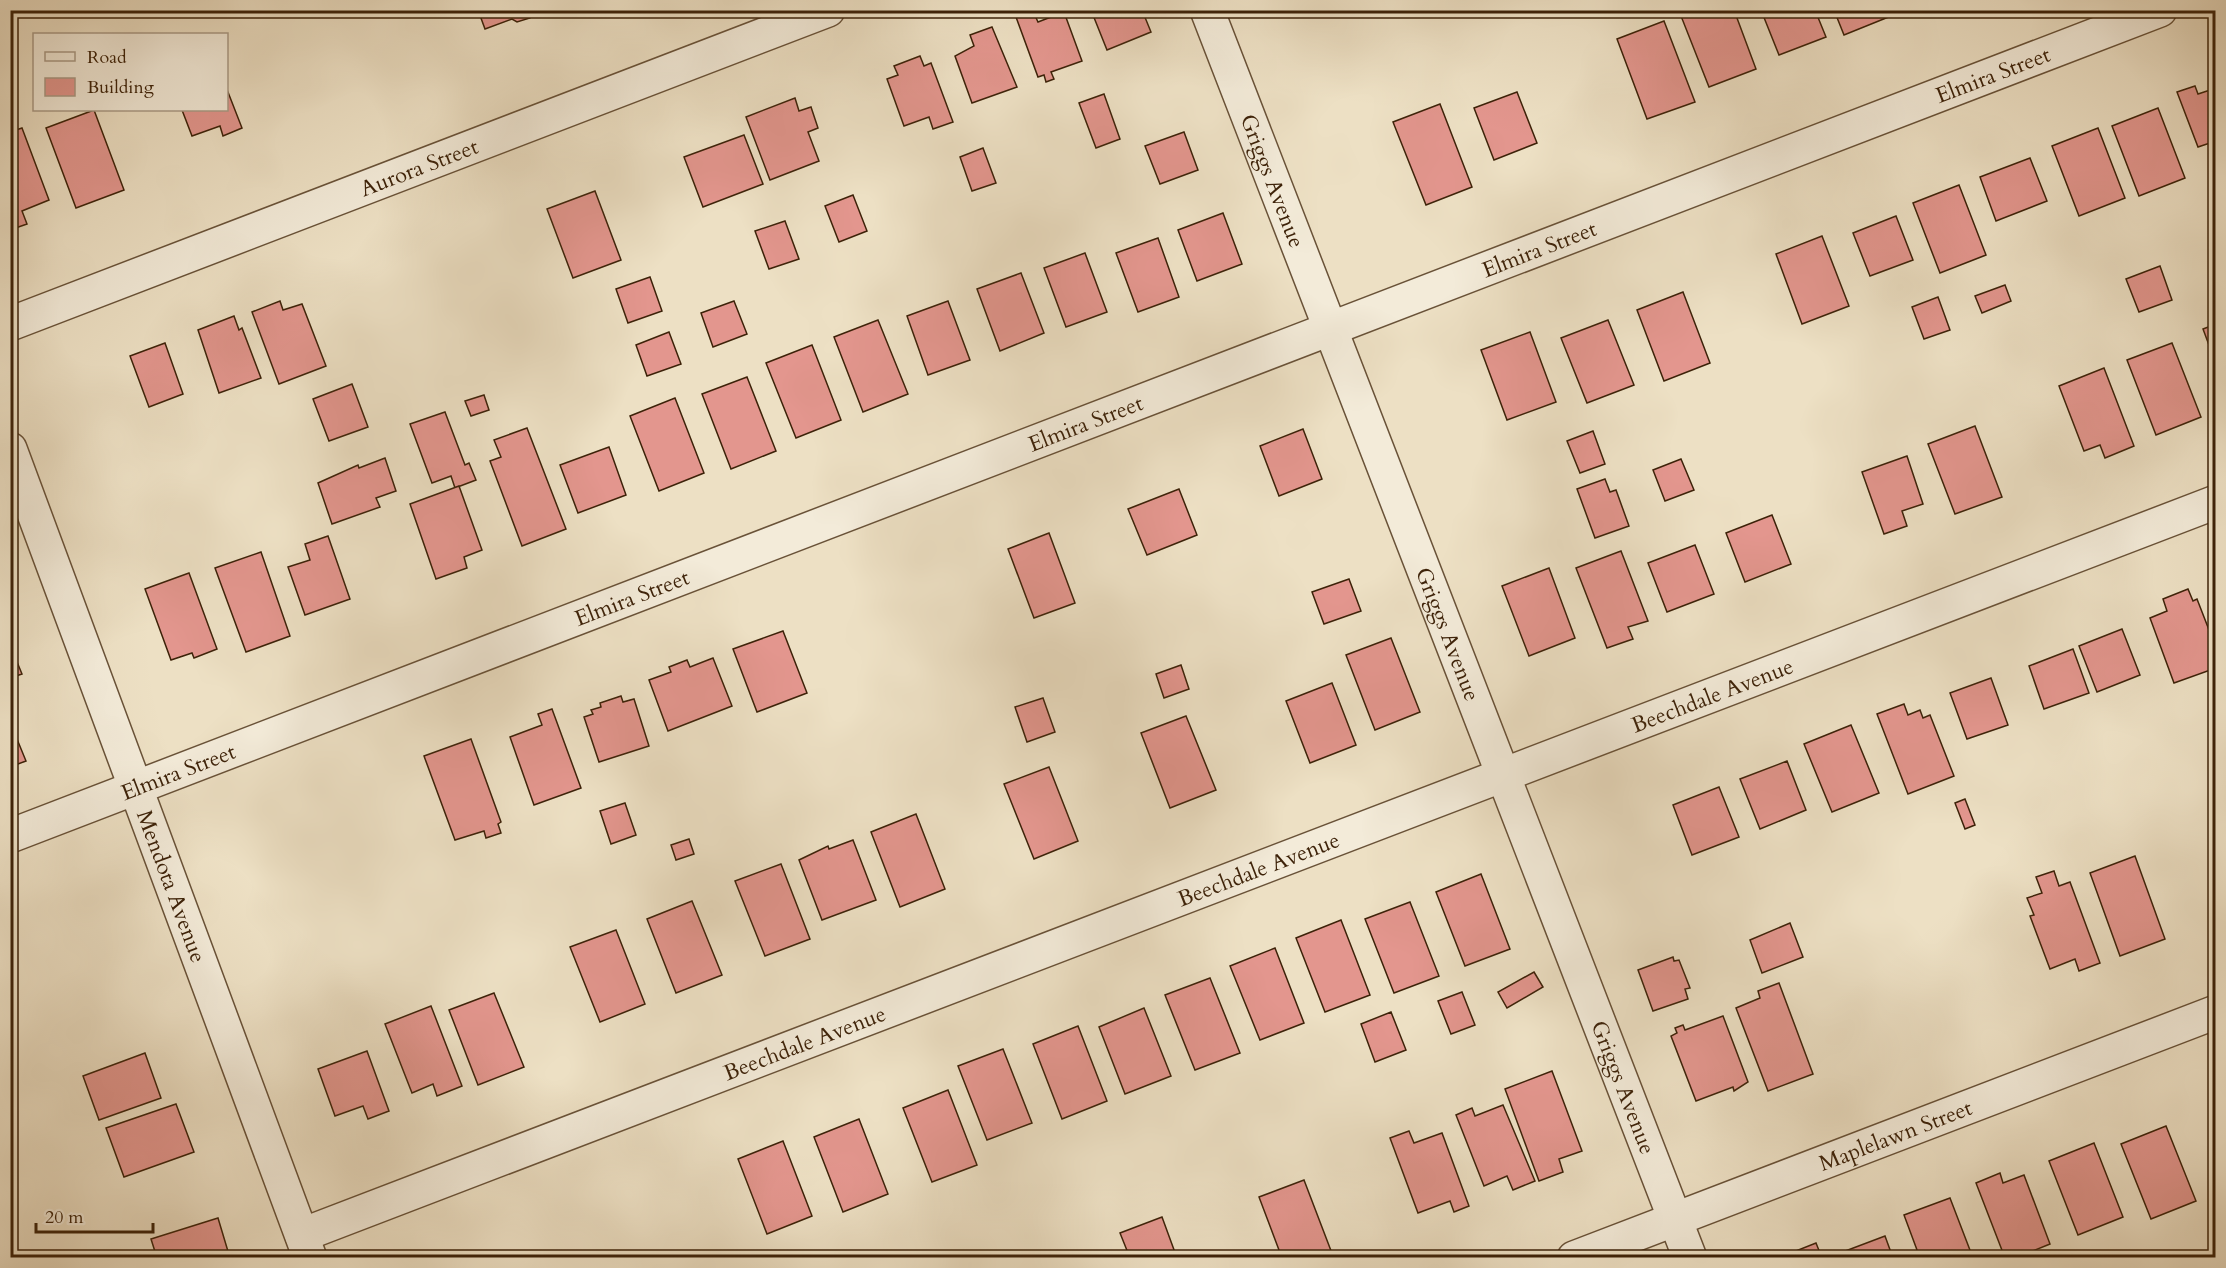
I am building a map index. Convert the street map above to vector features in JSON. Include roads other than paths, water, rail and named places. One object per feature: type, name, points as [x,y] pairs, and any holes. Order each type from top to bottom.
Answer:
[{"type":"street","name":"Aurora Street","points":[[10,324],[828,10]]},
{"type":"street","name":"Griggs Avenue","points":[[1208,10],[1690,1257]]},
{"type":"street","name":"Elmira Street","points":[[10,836],[2160,10]]},
{"type":"street","name":"Mendota Avenue","points":[[10,448],[306,1246]]},
{"type":"street","name":"Beechdale Avenue","points":[[306,1246],[1503,775],[2216,502]]},
{"type":"street","name":"Maplelawn Street","points":[[1574,1257],[2216,1012]]}]
